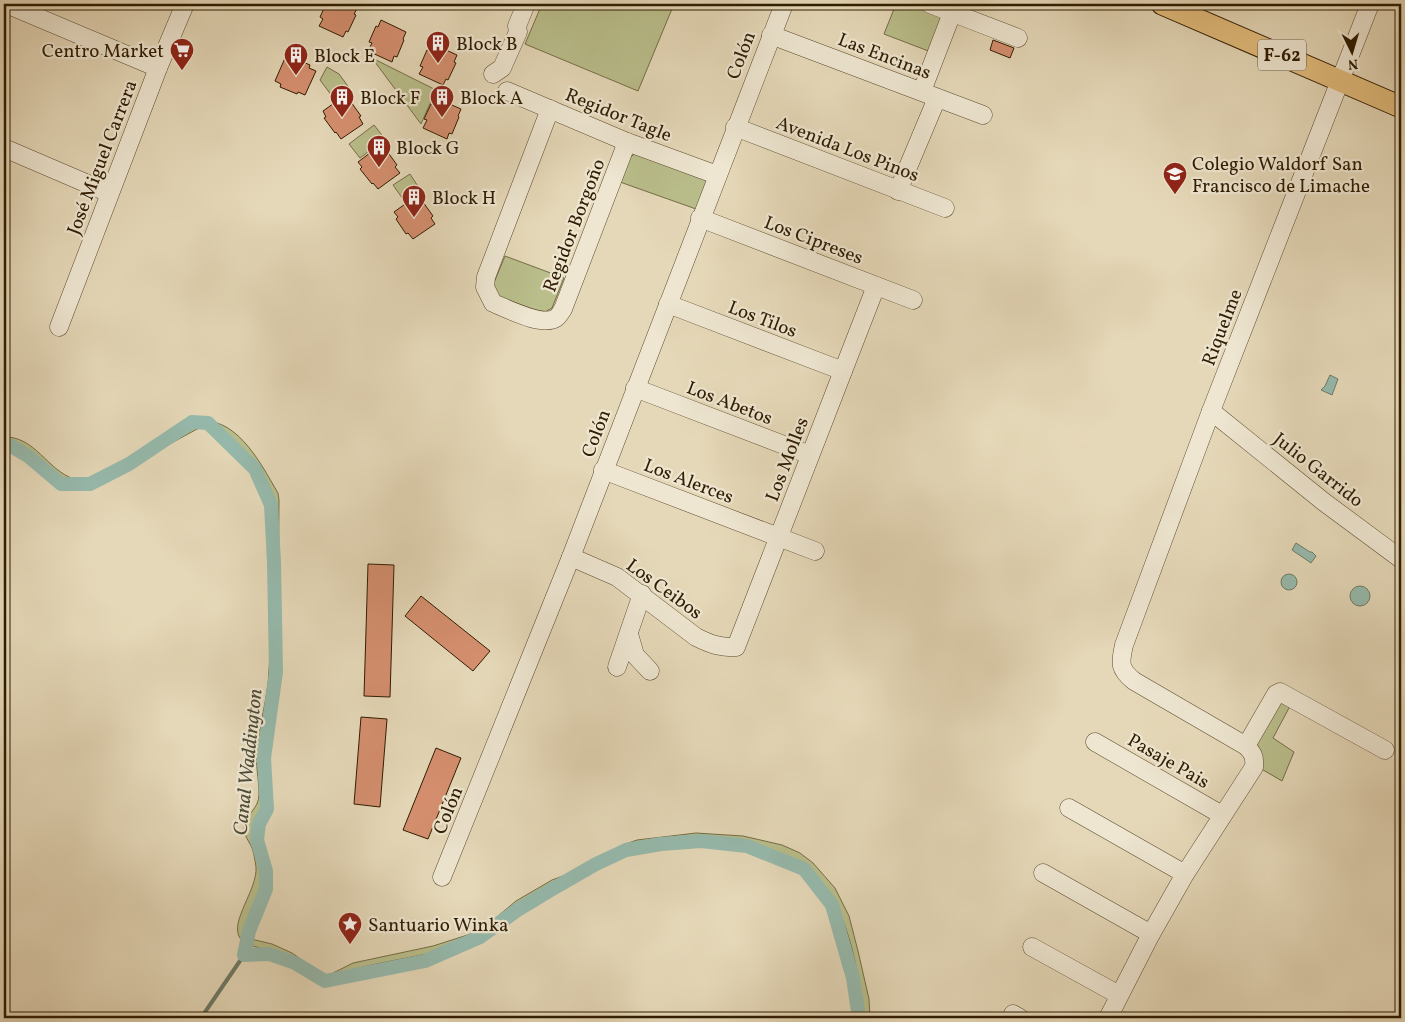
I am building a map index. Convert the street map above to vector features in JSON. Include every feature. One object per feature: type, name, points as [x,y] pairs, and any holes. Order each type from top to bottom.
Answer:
[{"type":"main road","name":"F-62","points":[[1162,4],[1401,107]]},
{"type":"street","points":[[6,4],[158,68]]},
{"type":"street","name":"José Miguel Carrera","points":[[59,327],[109,193],[185,4]]},
{"type":"street","points":[[494,74],[502,68],[518,32],[517,26],[526,4]]},
{"type":"street","name":"Colón","points":[[442,877],[571,557],[735,127],[784,4]]},
{"type":"street","points":[[930,4],[1018,38]]},
{"type":"street","name":"Riquelme","points":[[1246,746],[1126,675],[1121,668],[1124,645],[1211,411],[1370,4]]},
{"type":"street","points":[[898,191],[929,95],[952,13]]},
{"type":"street","name":"Las Encinas","points":[[771,35],[983,115]]},
{"type":"street","name":"Regidor Tagle","points":[[507,91],[627,142],[717,175]]},
{"type":"street","name":"Regidor Borgoño","points":[[550,109],[486,277],[485,287],[493,303],[540,321],[557,318],[563,309],[627,142]]},
{"type":"street","name":"Avenida Los Pinos","points":[[735,127],[945,208]]},
{"type":"street","points":[[4,148],[109,193]]},
{"type":"street","name":"Los Cipreses","points":[[700,218],[913,300]]},
{"type":"street","name":"Los Molles","points":[[736,647],[876,286]]},
{"type":"street","name":"Los Tilos","points":[[668,304],[843,371]]},
{"type":"street","name":"Los Abetos","points":[[635,388],[810,456]]},
{"type":"street","name":"Julio Garrido","points":[[1211,411],[1324,502],[1401,558]]},
{"type":"street","name":"Los Alerces","points":[[603,470],[815,551]]},
{"type":"street","name":"Los Ceibos","points":[[571,557],[617,577],[642,594],[696,637],[710,644],[725,648],[736,647]]},
{"type":"street","points":[[616,667],[642,594]]},
{"type":"street","points":[[629,634],[635,655],[650,671]]},
{"type":"street","points":[[1108,1018],[1151,934],[1185,874],[1254,767],[1255,760],[1246,746],[1276,694],[1280,692],[1385,750]]},
{"type":"street","name":"Pasaje Pais","points":[[1095,742],[1222,815]]},
{"type":"street","points":[[1069,808],[1185,874]]},
{"type":"street","points":[[1043,873],[1151,934]]},
{"type":"street","points":[[1032,947],[1120,996]]},
{"type":"green space","points":[[542,4],[674,4],[638,91],[525,44]]},
{"type":"green space","points":[[896,4],[913,4],[945,16],[931,52],[884,34]]},
{"type":"green space","points":[[372,58],[436,90],[421,124]]},
{"type":"green space","points":[[327,67],[339,74],[350,89],[335,100],[320,80]]},
{"type":"green space","points":[[374,125],[385,139],[360,158],[349,144]]},
{"type":"green space","points":[[637,152],[707,180],[696,209],[620,182],[628,159]]},
{"type":"green space","points":[[410,174],[421,191],[405,202],[393,185]]},
{"type":"green space","points":[[505,256],[564,278],[552,308],[543,313],[497,296],[493,285]]},
{"type":"green space","points":[[202,421],[215,422],[227,428],[248,446],[265,470],[278,493],[279,500],[278,638],[275,674],[262,761],[265,804],[253,826],[254,834],[261,845],[264,866],[260,891],[246,925],[247,937],[272,944],[292,953],[319,974],[327,976],[353,963],[433,946],[480,931],[516,901],[552,880],[571,873],[623,845],[637,840],[696,833],[743,836],[782,845],[800,853],[813,863],[835,888],[849,916],[869,999],[870,1018],[863,1018],[858,974],[852,950],[836,905],[824,885],[808,869],[790,857],[764,849],[736,844],[678,841],[657,842],[637,847],[530,900],[477,939],[435,952],[363,967],[326,982],[318,982],[298,966],[284,958],[242,940],[238,931],[238,923],[253,885],[256,867],[253,850],[244,827],[257,804],[259,794],[258,738],[267,689],[270,649],[273,507],[266,487],[252,463],[235,442],[218,429],[211,427],[199,428],[129,466],[95,482],[82,485],[66,483],[24,449],[11,443],[4,443],[4,437],[15,438],[33,447],[65,475],[74,479],[86,479],[118,466],[174,434]]},
{"type":"green space","points":[[1280,703],[1290,706],[1273,738],[1294,752],[1282,781],[1258,767],[1256,745]]},
{"type":"water","points":[[1330,375],[1338,379],[1332,395],[1321,390]]},
{"type":"water","points":[[1296,543],[1316,556],[1311,563],[1292,550]]},
{"type":"water","points":[[1286,574],[1292,574],[1297,579],[1295,588],[1286,590],[1281,585],[1281,579]]},
{"type":"water","points":[[1360,586],[1367,589],[1370,596],[1367,603],[1360,606],[1353,603],[1350,596],[1353,589]]},
{"type":"building","points":[[326,4],[351,4],[358,7],[348,32],[346,31],[343,37],[319,26],[323,19],[320,17]]},
{"type":"building","points":[[381,20],[406,32],[397,57],[394,56],[392,62],[368,51],[372,43],[369,42],[376,26],[378,27]]},
{"type":"building","points":[[993,40],[1014,48],[1010,58],[990,50]]},
{"type":"building","name":"Block B","points":[[433,44],[457,55],[454,62],[456,63],[448,80],[446,79],[443,85],[419,74],[423,67],[420,66],[427,50],[429,51]]},
{"type":"building","name":"Block E","points":[[285,58],[293,61],[294,58],[310,65],[309,68],[316,71],[305,95],[280,87],[281,84],[275,81]]},
{"type":"building","name":"Block F","points":[[344,96],[361,116],[359,117],[363,124],[341,139],[324,118],[326,117],[323,111]]},
{"type":"building","name":"Block A","points":[[436,98],[461,109],[452,134],[449,133],[447,139],[423,128],[427,120],[424,119]]},
{"type":"building","name":"Block G","points":[[379,146],[384,153],[387,151],[400,173],[378,189],[360,169],[362,167],[358,162]]},
{"type":"building","name":"Block H","points":[[415,197],[420,204],[423,202],[433,216],[431,218],[435,224],[413,239],[408,233],[406,234],[396,219],[398,217],[394,212]]},
{"type":"building","points":[[368,564],[394,565],[390,697],[364,696]]},
{"type":"building","points":[[421,596],[490,651],[473,671],[405,616]]},
{"type":"building","points":[[361,717],[387,719],[380,807],[354,804]]},
{"type":"building","points":[[436,748],[461,758],[428,839],[403,830]]},
{"type":"waterway","name":"Canal Waddington","points":[[4,442],[28,456],[61,484],[90,484],[129,464],[192,422],[208,423],[255,469],[271,505],[276,672],[264,758],[267,809],[259,824],[257,840],[266,871],[266,889],[249,931],[244,955],[269,954],[295,963],[325,981],[425,961],[480,937],[516,911],[549,891],[596,864],[626,850],[661,844],[701,841],[747,846],[804,869],[832,905],[853,978],[859,1018]]},
{"type":"waterway","points":[[201,1018],[244,955]]},
{"type":"place","name":"Block B","points":[[438,64]]},
{"type":"place","name":"Centro Market","points":[[182,71]]},
{"type":"place","name":"Block E","points":[[296,76]]},
{"type":"place","name":"Block F","points":[[342,118]]},
{"type":"place","name":"Block A","points":[[442,118]]},
{"type":"place","name":"Block G","points":[[379,168]]},
{"type":"place","name":"Colegio Waldorf San Francisco de Limache","points":[[1175,195]]},
{"type":"place","name":"Block H","points":[[414,218]]},
{"type":"place","name":"Santuario Winka","points":[[350,945]]}]
